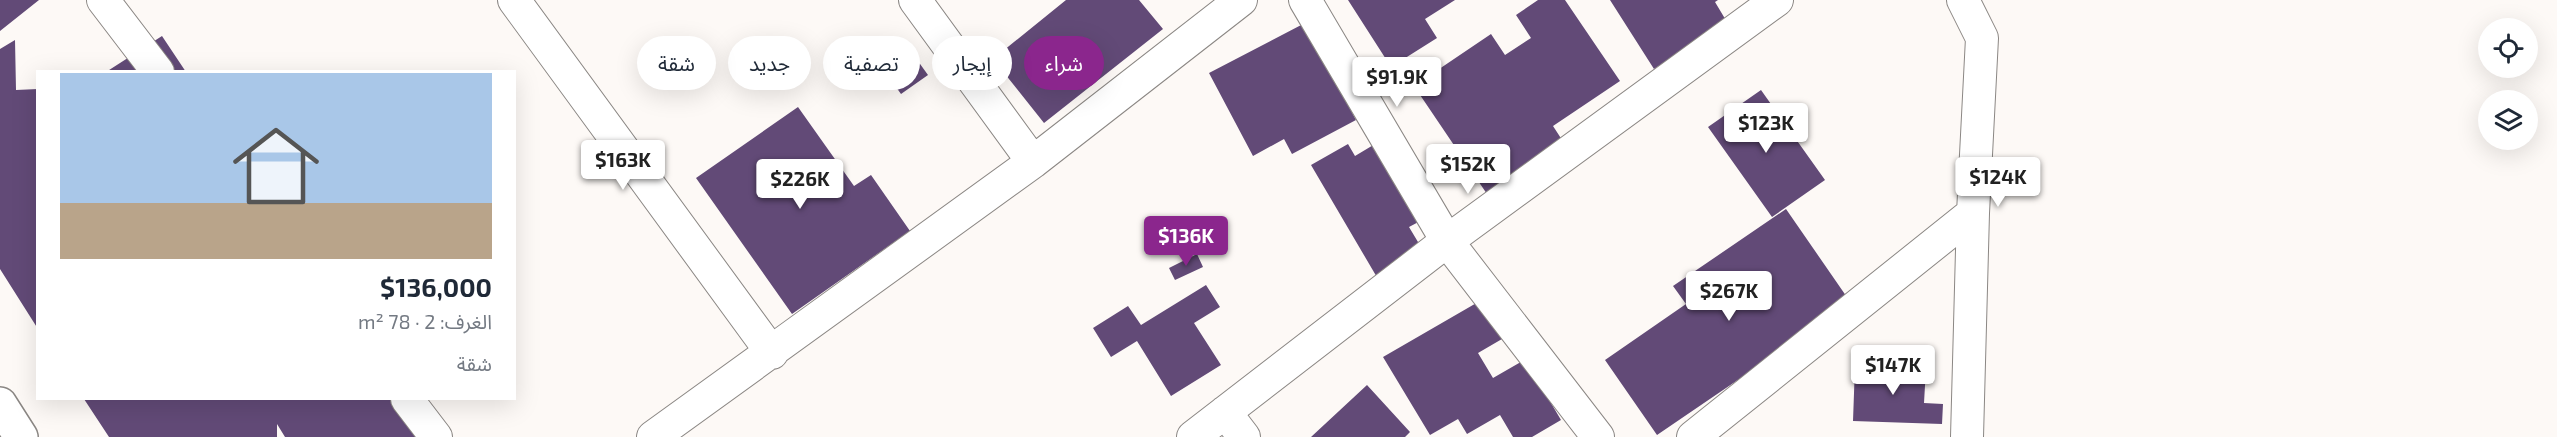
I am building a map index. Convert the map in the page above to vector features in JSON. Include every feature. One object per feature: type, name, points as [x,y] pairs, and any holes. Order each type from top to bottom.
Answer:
[{"type":"street","points":[[103,0],[156,70]]},
{"type":"street","points":[[514,0],[772,353]]},
{"type":"street","points":[[915,0],[1033,162]]},
{"type":"street","points":[[653,437],[1033,162],[1241,0]]},
{"type":"street","points":[[1305,0],[1447,241],[1598,437]]},
{"type":"street","points":[[1193,437],[1447,241],[1777,0]]},
{"type":"street","points":[[1963,0],[1982,38],[1973,213],[1967,437]]},
{"type":"street","points":[[1693,437],[1973,213]]},
{"type":"street","points":[[408,400],[436,437]]},
{"type":"street","points":[[0,404],[21,437]]},
{"type":"street","points":[[1225,412],[1244,437]]},
{"type":"building","points":[[0,0],[39,0],[0,31]]},
{"type":"building","points":[[1066,0],[1139,0],[1163,29],[1104,76],[1104,36],[1024,36],[1024,90],[1086,90],[1044,123],[1012,83],[1012,44]]},
{"type":"building","points":[[1348,0],[1455,0],[1425,19],[1437,38],[1391,67]]},
{"type":"building","points":[[1538,0],[1565,0],[1620,81],[1553,126],[1566,146],[1489,197],[1414,86],[1491,34],[1505,55],[1531,38],[1516,15]]},
{"type":"building","points":[[1610,0],[1718,0],[1715,2],[1727,22],[1654,69]]},
{"type":"building","points":[[1305,23],[1356,120],[1292,154],[1284,139],[1253,156],[1209,73]]},
{"type":"building","points":[[162,36],[185,70],[109,70]]},
{"type":"building","points":[[15,40],[16,90],[36,89],[36,326],[0,269],[0,49]]},
{"type":"building","points":[[920,64],[928,75],[920,81]]},
{"type":"building","points":[[1761,90],[1825,180],[1772,217],[1708,127]]},
{"type":"building","points":[[798,107],[854,186],[871,175],[910,231],[792,314],[696,178]]},
{"type":"building","points":[[1380,141],[1426,218],[1409,227],[1424,252],[1378,279],[1311,165],[1348,144],[1355,156]]},
{"type":"building","points":[[1786,209],[1851,303],[1657,435],[1605,360],[1686,304],[1673,286]]},
{"type":"building","points":[[1197,254],[1203,267],[1175,280],[1169,268]]},
{"type":"building","points":[[1206,285],[1220,307],[1194,323],[1221,365],[1171,396],[1137,341],[1111,357],[1093,328],[1128,306],[1141,325]]},
{"type":"building","points":[[1492,294],[1514,332],[1478,353],[1493,378],[1538,352],[1561,391],[1548,398],[1561,420],[1532,437],[1513,437],[1500,415],[1467,434],[1458,419],[1430,435],[1383,357]]},
{"type":"building","points":[[1855,365],[1926,368],[1924,403],[1943,404],[1942,424],[1853,421]]},
{"type":"building","points":[[1367,385],[1410,432],[1405,437],[1311,437]]},
{"type":"building","points":[[85,400],[407,400],[428,437],[285,437],[277,424],[277,437],[109,437]]}]
